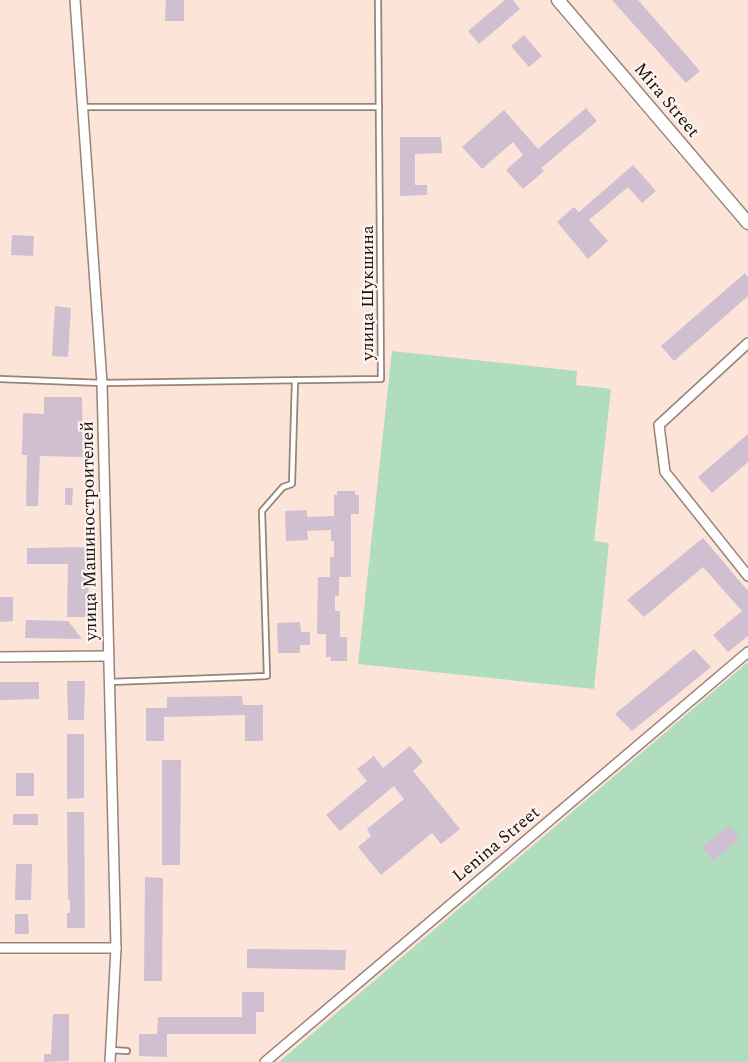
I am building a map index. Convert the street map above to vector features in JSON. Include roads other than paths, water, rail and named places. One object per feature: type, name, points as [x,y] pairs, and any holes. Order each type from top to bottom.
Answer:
[{"type":"street","name":"улица Машиностроителей","points":[[75,0],[102,383],[116,948],[110,1062]]},
{"type":"street","name":"Mira Street","points":[[558,0],[748,223]]},
{"type":"street","points":[[748,343],[659,425],[664,472],[748,576]]},
{"type":"street","name":"Lenina Street","points":[[265,1062],[748,652]]},
{"type":"street","points":[[0,657],[108,656]]},
{"type":"street","points":[[0,948],[116,948]]},
{"type":"lane","name":"улица Шукшина","points":[[0,380],[102,383],[381,379],[378,0]]},
{"type":"lane","points":[[82,107],[379,107]]},
{"type":"lane","points":[[109,682],[267,676],[262,511],[283,487],[292,484],[295,380]]},
{"type":"lane","points":[[110,1050],[127,1051]]}]
